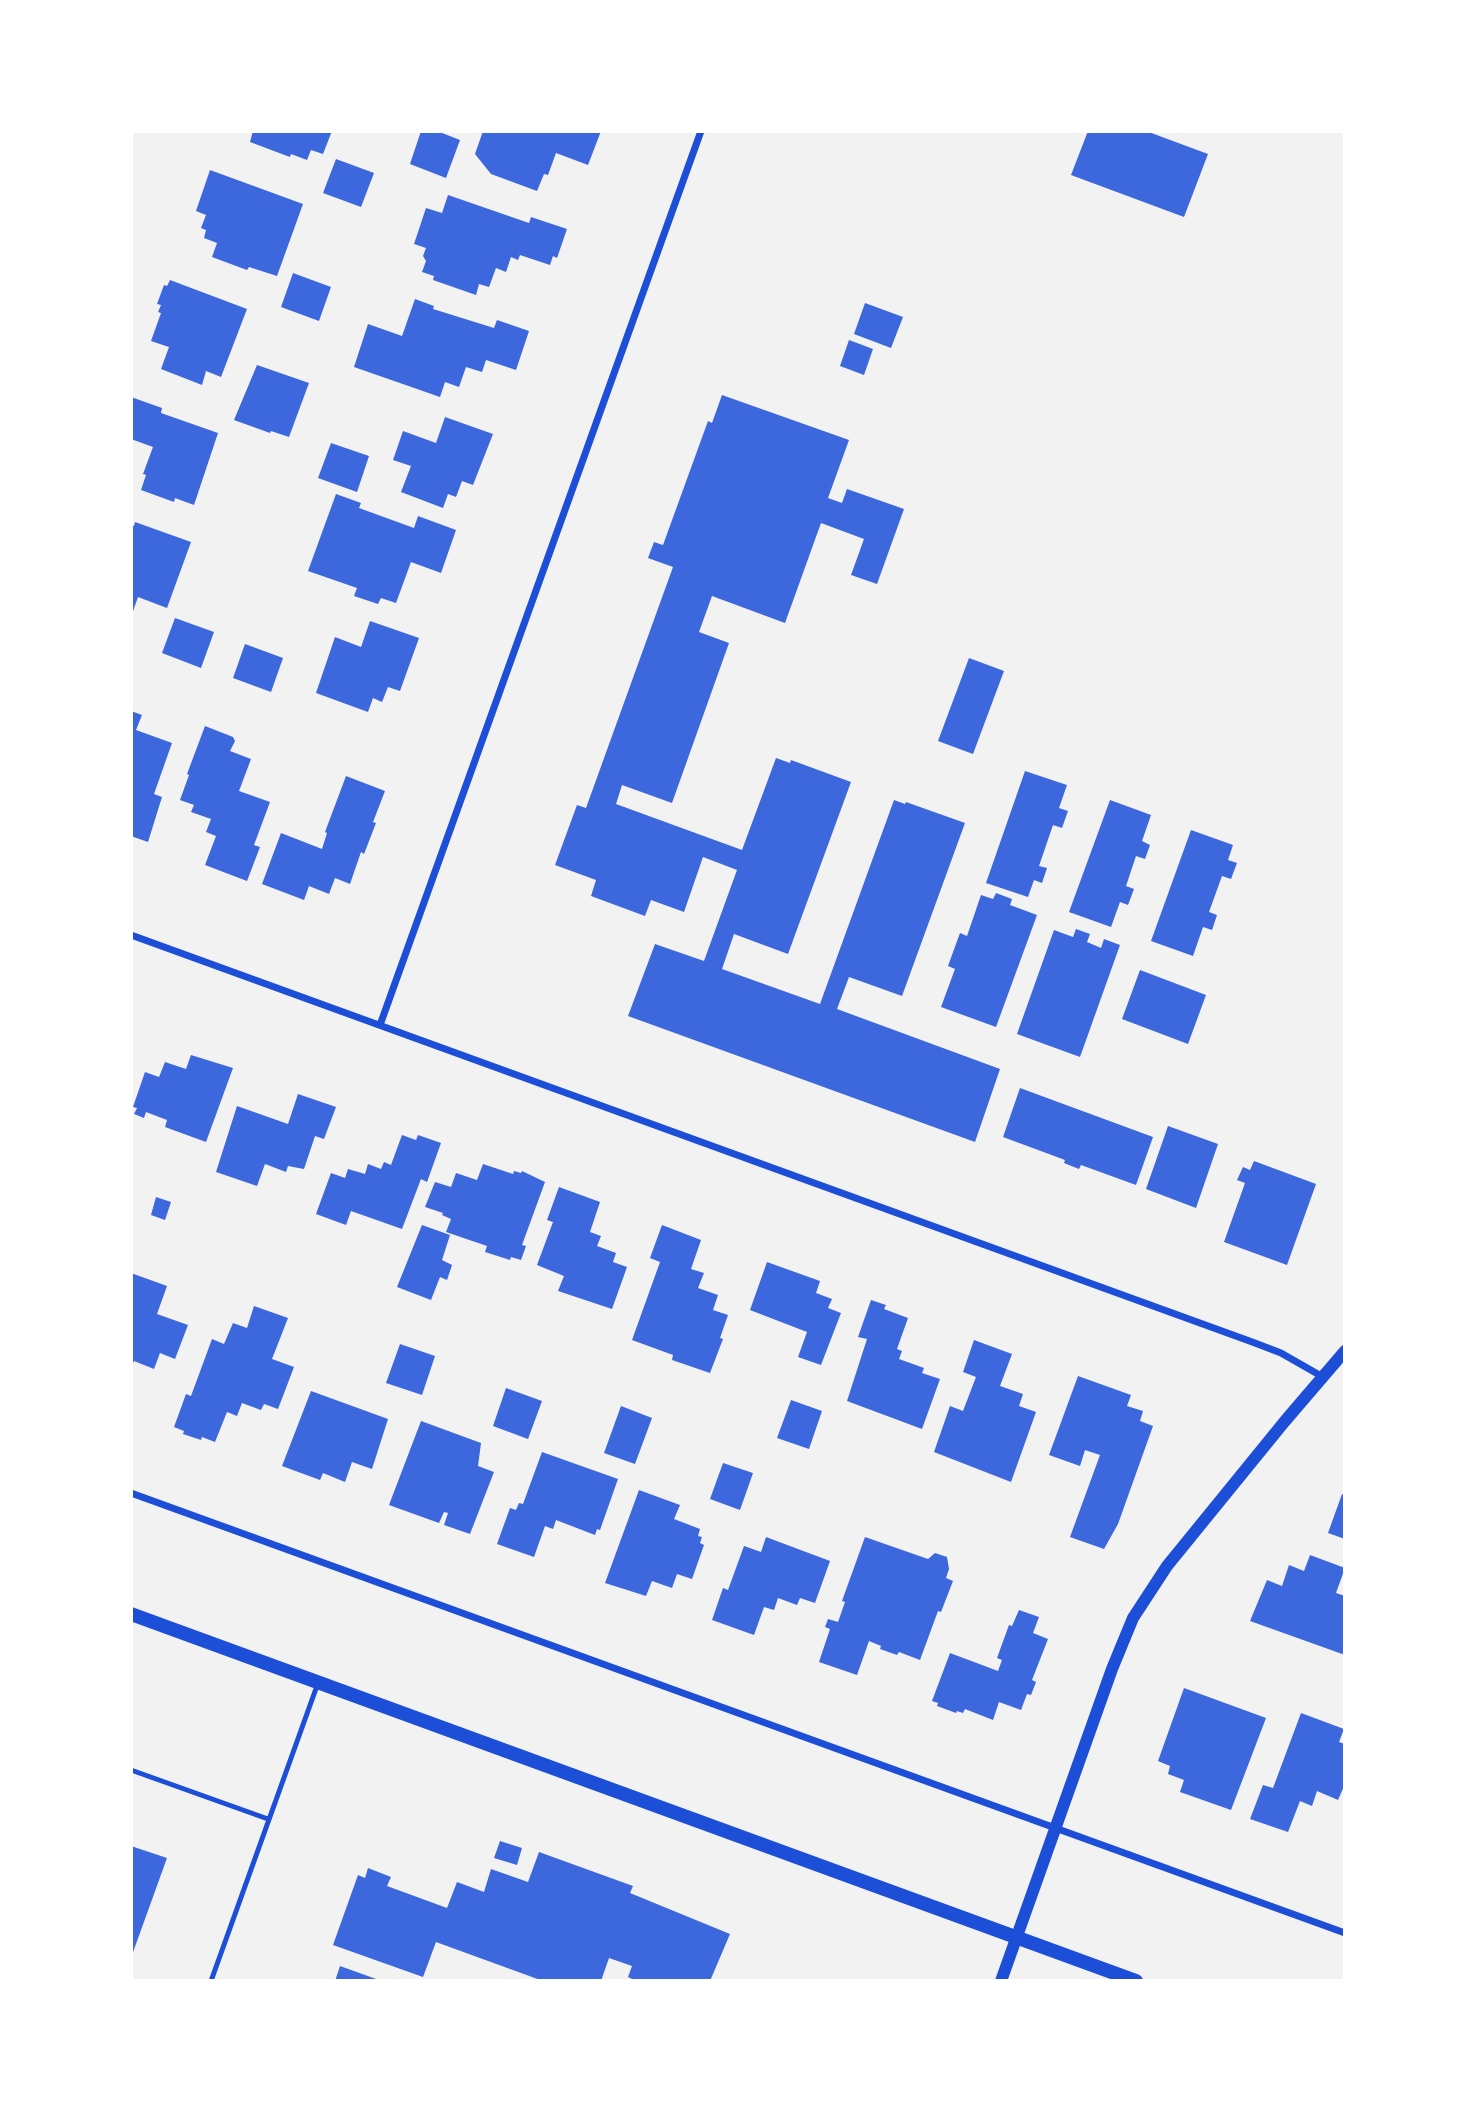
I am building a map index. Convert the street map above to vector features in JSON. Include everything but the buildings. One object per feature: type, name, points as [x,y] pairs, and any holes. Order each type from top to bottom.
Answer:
[{"type":"main road","points":[[131,1614],[1136,1981]]},
{"type":"street","points":[[380,1025],[701,131]]},
{"type":"street","points":[[131,935],[1255,1343],[1281,1353],[1323,1377]]},
{"type":"street","points":[[1001,1981],[1112,1668],[1133,1618],[1167,1566],[1345,1351]]},
{"type":"street","points":[[131,1493],[1345,1933]]},
{"type":"lane","points":[[211,1981],[318,1683]]},
{"type":"lane","points":[[131,1770],[268,1819]]}]
